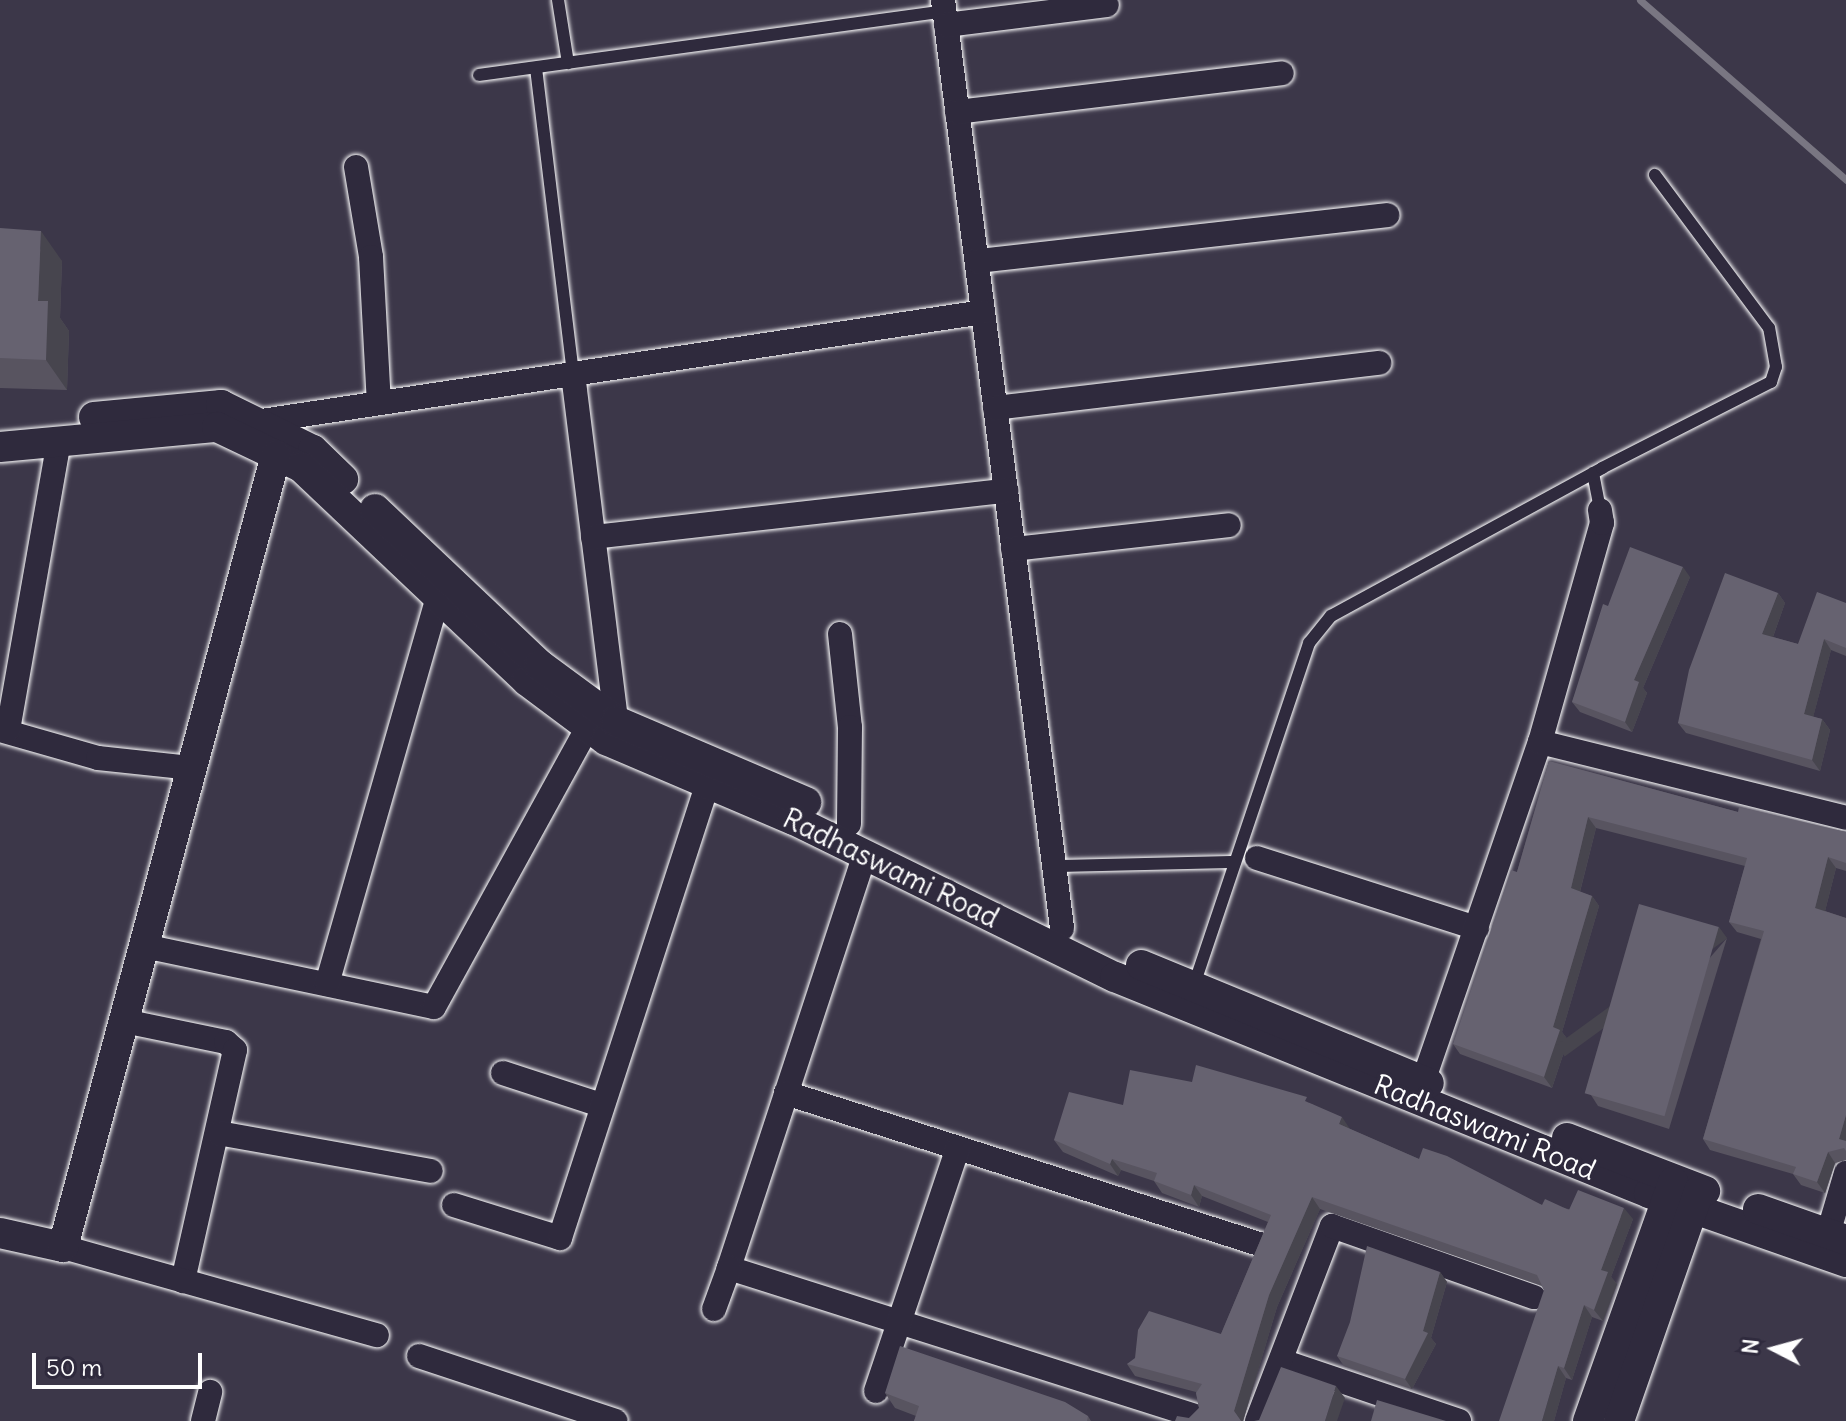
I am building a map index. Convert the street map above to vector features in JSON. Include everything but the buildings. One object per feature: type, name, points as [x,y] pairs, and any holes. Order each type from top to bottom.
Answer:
[{"type":"street","points":[[1062,928],[944,12],[1107,5]]},
{"type":"street","points":[[957,112],[1282,73]]},
{"type":"street","points":[[356,167],[371,257],[379,403]]},
{"type":"street","points":[[978,261],[1387,215]]},
{"type":"street","points":[[255,422],[983,312]]},
{"type":"street","points":[[995,408],[1379,363]]},
{"type":"street","points":[[144,946],[434,1007],[602,724],[593,537],[573,374]]},
{"type":"street","name":"Radhaswami Road","points":[[0,426],[221,405],[313,450],[602,724],[606,740],[865,854],[1115,977],[1420,1090],[1846,1262]]},
{"type":"street","name":"Radhaswami Road","points":[[0,447],[217,427],[301,467],[527,681],[602,724],[849,824],[1062,928],[1420,1090]]},
{"type":"street","points":[[59,441],[4,730],[98,758],[192,768]]},
{"type":"street","points":[[63,1247],[276,455]]},
{"type":"street","points":[[593,537],[1006,491]]},
{"type":"street","points":[[1420,1090],[1540,742],[1602,523],[1600,510]]},
{"type":"street","points":[[1013,549],[1229,525]]},
{"type":"street","points":[[327,984],[438,597]]},
{"type":"street","points":[[840,634],[850,727],[849,824]]},
{"type":"street","points":[[1540,742],[1846,818]]},
{"type":"street","points":[[454,1205],[560,1238],[708,783]]},
{"type":"street","points":[[714,1309],[865,854]]},
{"type":"street","points":[[1246,860],[1477,928]]},
{"type":"street","points":[[124,1021],[226,1042],[235,1050],[183,1281]]},
{"type":"street","points":[[503,1073],[601,1105]]},
{"type":"street","points":[[786,1093],[1258,1244]]},
{"type":"street","points":[[218,1133],[431,1171]]},
{"type":"street","points":[[876,1391],[958,1148]]},
{"type":"street","points":[[1837,1237],[1846,1173]]},
{"type":"street","points":[[1588,1421],[1683,1194]]},
{"type":"street","points":[[1619,1421],[1683,1194]]},
{"type":"street","name":"Radhaswami Road","points":[[1683,1194],[1837,1237]]},
{"type":"street","points":[[1257,1421],[1332,1226],[1534,1297]]},
{"type":"street","points":[[0,1233],[63,1247],[377,1335]]},
{"type":"street","points":[[729,1268],[1193,1415]]},
{"type":"street","points":[[419,1356],[602,1419]]},
{"type":"street","points":[[1282,1361],[1459,1421]]},
{"type":"street","points":[[203,1421],[210,1392]]},
{"type":"lane","points":[[558,0],[568,63]]},
{"type":"lane","points":[[479,75],[944,12]]},
{"type":"lane","points":[[536,68],[573,374]]},
{"type":"lane","points":[[1194,986],[1246,860],[1309,643],[1331,616],[1593,473],[1771,382],[1776,367],[1769,328],[1655,175]]},
{"type":"lane","points":[[1593,473],[1600,510]]},
{"type":"lane","points":[[1055,866],[1246,860]]},
{"type":"waterway","points":[[1640,0],[1846,180]]}]
